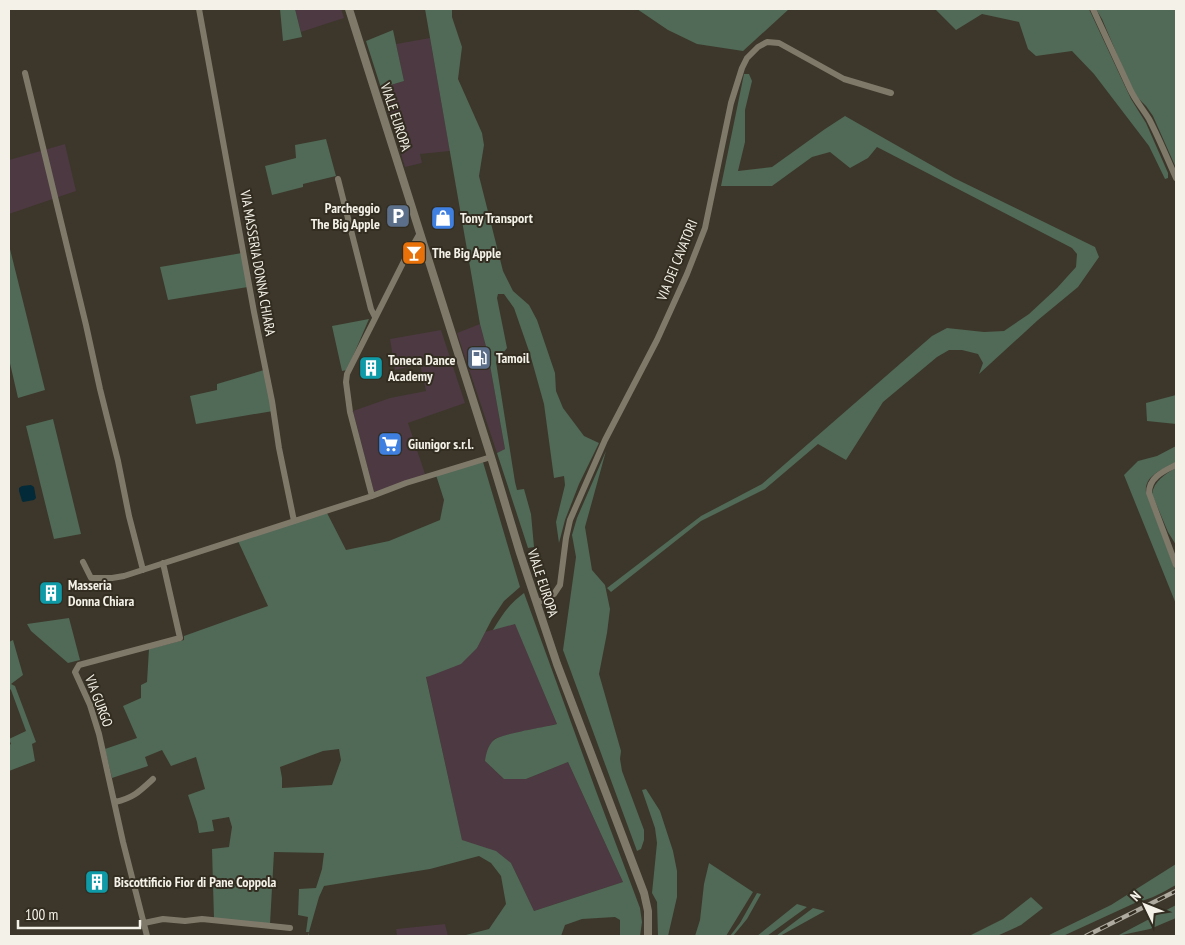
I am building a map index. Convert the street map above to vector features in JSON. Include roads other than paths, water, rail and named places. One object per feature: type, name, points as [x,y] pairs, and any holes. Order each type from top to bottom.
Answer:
[{"type":"street","name":"VIA MASSERIA DONNA CHIARA","points":[[199,9],[294,521]]},
{"type":"street","name":"VIALE EUROPA","points":[[349,9],[520,553],[560,674],[644,893],[648,911],[648,936]]},
{"type":"street","points":[[1093,9],[1130,89],[1136,101],[1145,112],[1176,178]]},
{"type":"street","name":"VIA DEI CAVATORI","points":[[536,602],[545,600],[554,594],[560,585],[570,520],[605,440],[687,274],[705,228],[731,103],[747,58],[758,46],[767,42],[779,43],[844,79],[891,93]]},
{"type":"street","points":[[25,73],[143,570]]},
{"type":"street","points":[[338,179],[371,309],[375,316]]},
{"type":"street","points":[[372,496],[350,412],[346,374],[420,233]]},
{"type":"street","points":[[83,562],[91,578],[112,578],[143,570],[372,496],[420,478],[491,457]]},
{"type":"street","points":[[1176,465],[1159,474],[1149,487],[1149,493],[1176,565]]},
{"type":"street","name":"VIA GURGO","points":[[147,936],[99,734],[90,705],[75,672],[79,665],[180,638],[163,563]]},
{"type":"street","points":[[114,802],[126,800],[136,795],[153,779]]},
{"type":"street","points":[[144,923],[163,919],[185,921],[202,919],[290,928]]},
{"type":"water","points":[[31,485],[34,487],[36,498],[23,502],[19,488]]},
{"type":"railway","points":[[1086,936],[1176,891]]},
{"type":"place","name":"Parcheggio The Big Apple","points":[[398,216]]},
{"type":"place","name":"Tony Transport","points":[[443,218]]},
{"type":"place","name":"The Big Apple","points":[[414,253]]},
{"type":"place","name":"Tamoil","points":[[479,358]]},
{"type":"place","name":"Toneca Dance Academy","points":[[371,368]]},
{"type":"place","name":"Giunigor s.r.l.","points":[[390,444]]},
{"type":"place","name":"Masseria Donna Chiara","points":[[51,593]]},
{"type":"place","name":"Biscottificio Fior di Pane Coppola","points":[[97,882]]}]
